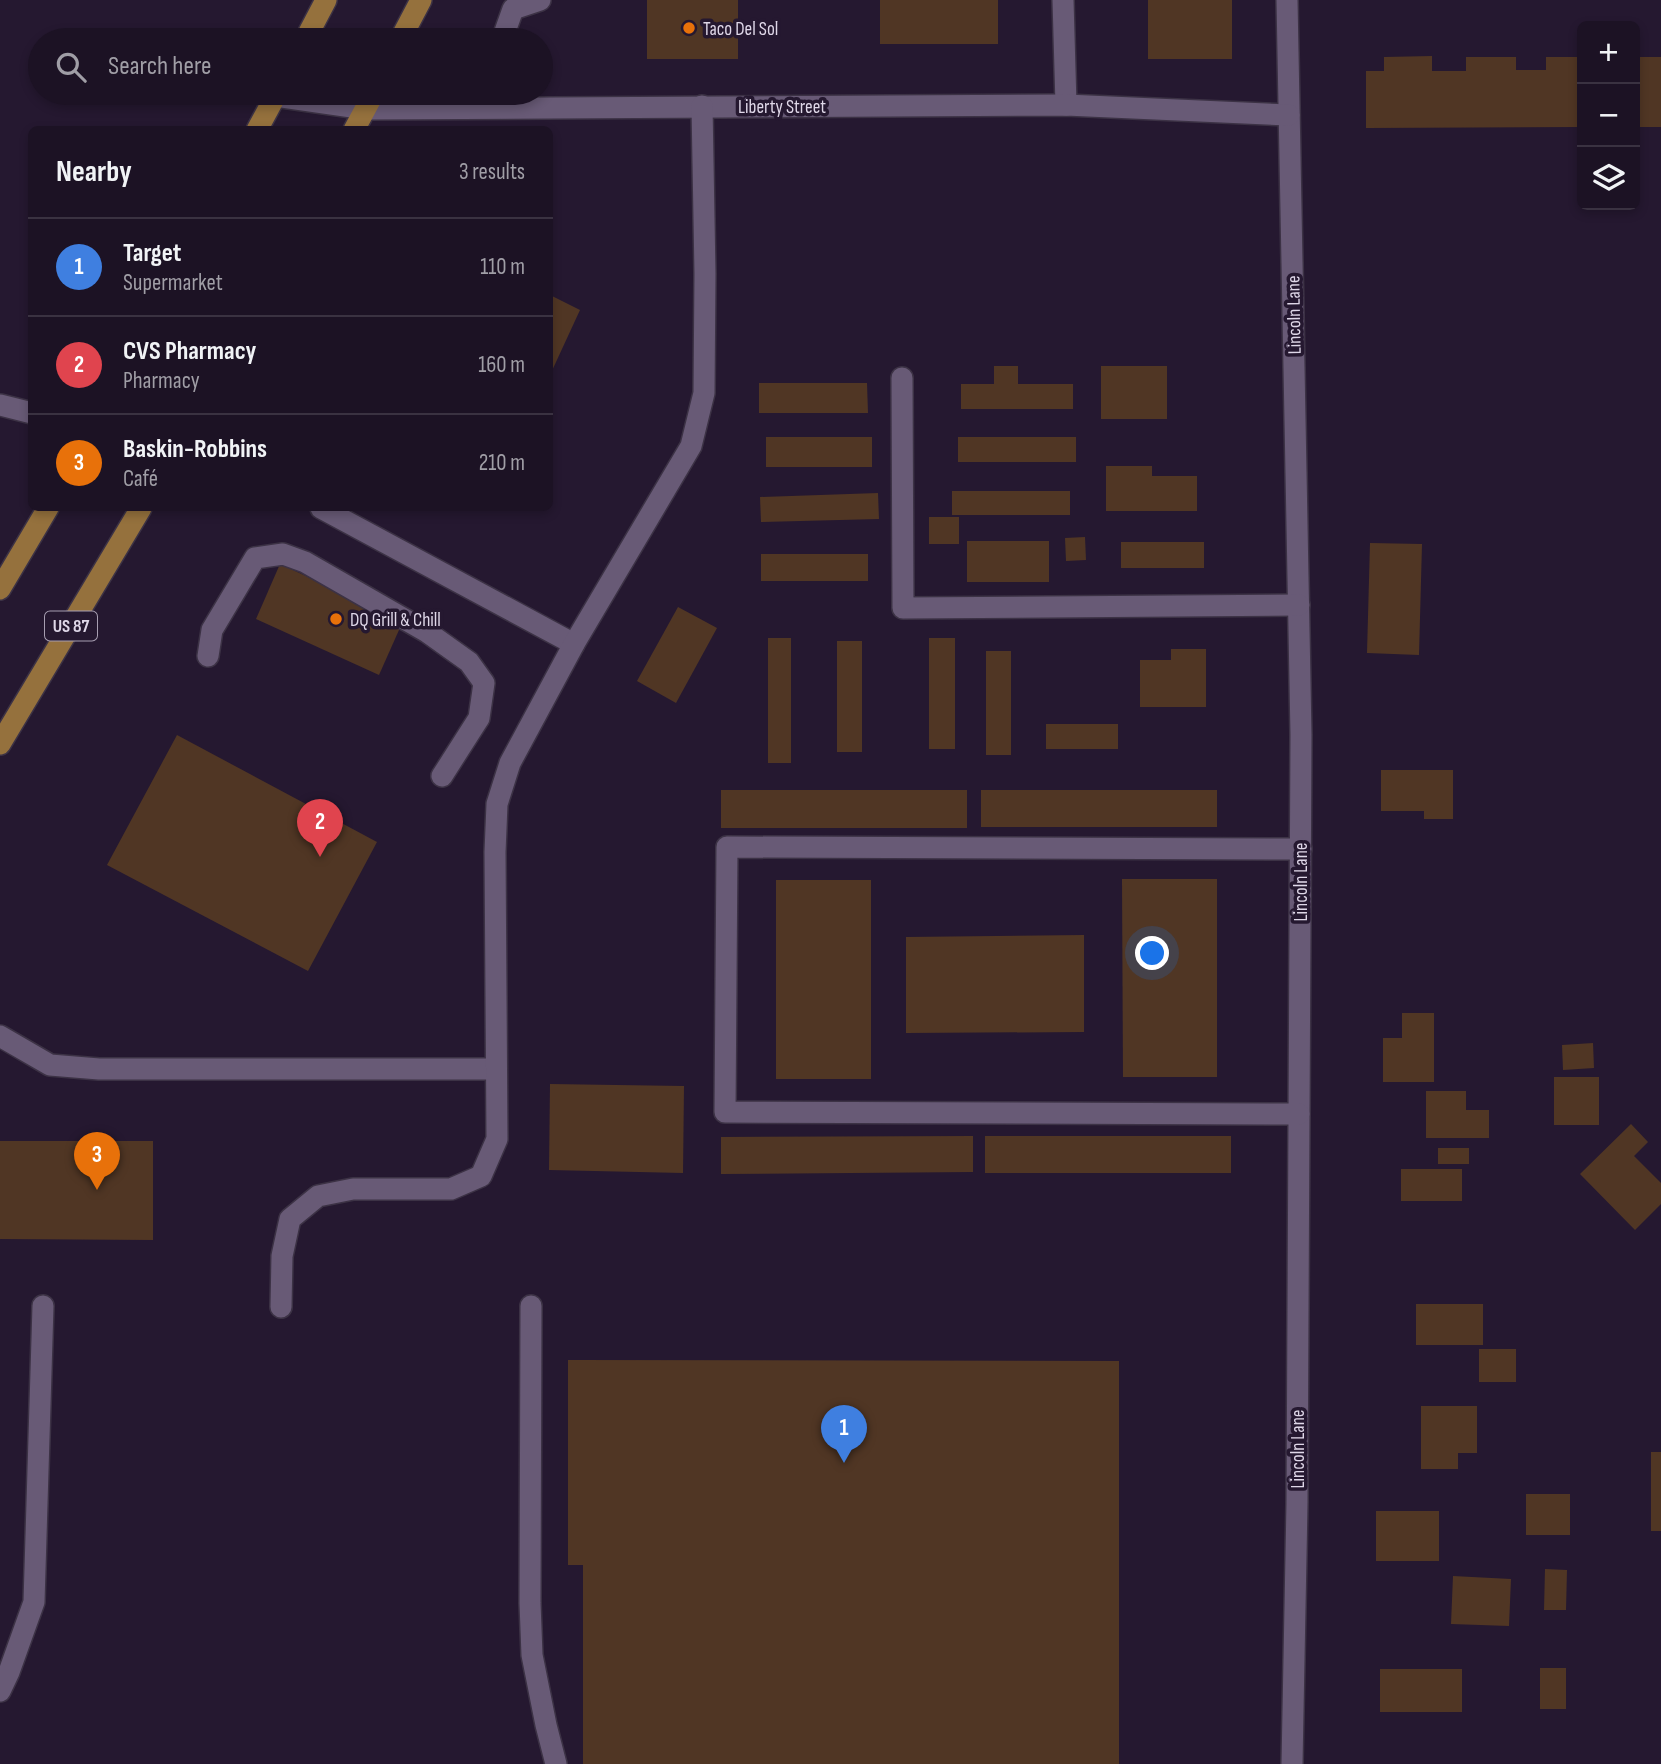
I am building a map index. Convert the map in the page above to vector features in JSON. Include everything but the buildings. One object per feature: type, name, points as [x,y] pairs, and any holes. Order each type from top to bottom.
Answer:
[{"type":"main road","points":[[311,28],[326,0]]},
{"type":"main road","points":[[406,28],[421,0]]},
{"type":"main road","points":[[259,126],[270,105]]},
{"type":"main road","points":[[357,126],[368,105]]},
{"type":"main road","points":[[0,589],[46,511]]},
{"type":"main road","name":"US 87","points":[[0,744],[139,511]]},
{"type":"street","points":[[506,28],[513,9],[540,0]]},
{"type":"street","points":[[1063,0],[1066,105]]},
{"type":"street","name":"Lincoln Lane","points":[[1287,0],[1301,849],[1297,1503],[1292,1764]]},
{"type":"street","name":"Liberty Street","points":[[553,102],[702,106],[1066,105],[1289,115]]},
{"type":"street","points":[[281,1307],[282,1256],[290,1219],[317,1196],[353,1189],[451,1189],[481,1176],[497,1139],[497,804],[510,763],[574,644],[691,446],[705,393],[702,106]]},
{"type":"street","points":[[902,378],[903,608],[1299,606]]},
{"type":"street","points":[[0,405],[28,412]]},
{"type":"street","points":[[327,511],[574,644]]},
{"type":"street","points":[[208,656],[212,630],[254,558],[283,554],[305,562],[427,632],[469,662],[484,683],[479,718],[442,776]]},
{"type":"street","points":[[1299,1114],[726,1112],[726,889],[727,847],[1301,849]]},
{"type":"street","points":[[0,1036],[50,1065],[99,1069],[496,1069]]},
{"type":"street","points":[[0,1691],[34,1602],[43,1306]]},
{"type":"street","points":[[531,1306],[532,1656],[556,1764]]},
{"type":"place","name":"Taco Del Sol","points":[[689,28]]},
{"type":"place","name":"DQ Grill & Chill","points":[[336,619]]},
{"type":"place","name":"CVS Pharmacy","points":[[320,857]]},
{"type":"place","name":"Baskin-Robbins","points":[[97,1190]]},
{"type":"place","name":"Target","points":[[844,1463]]}]
